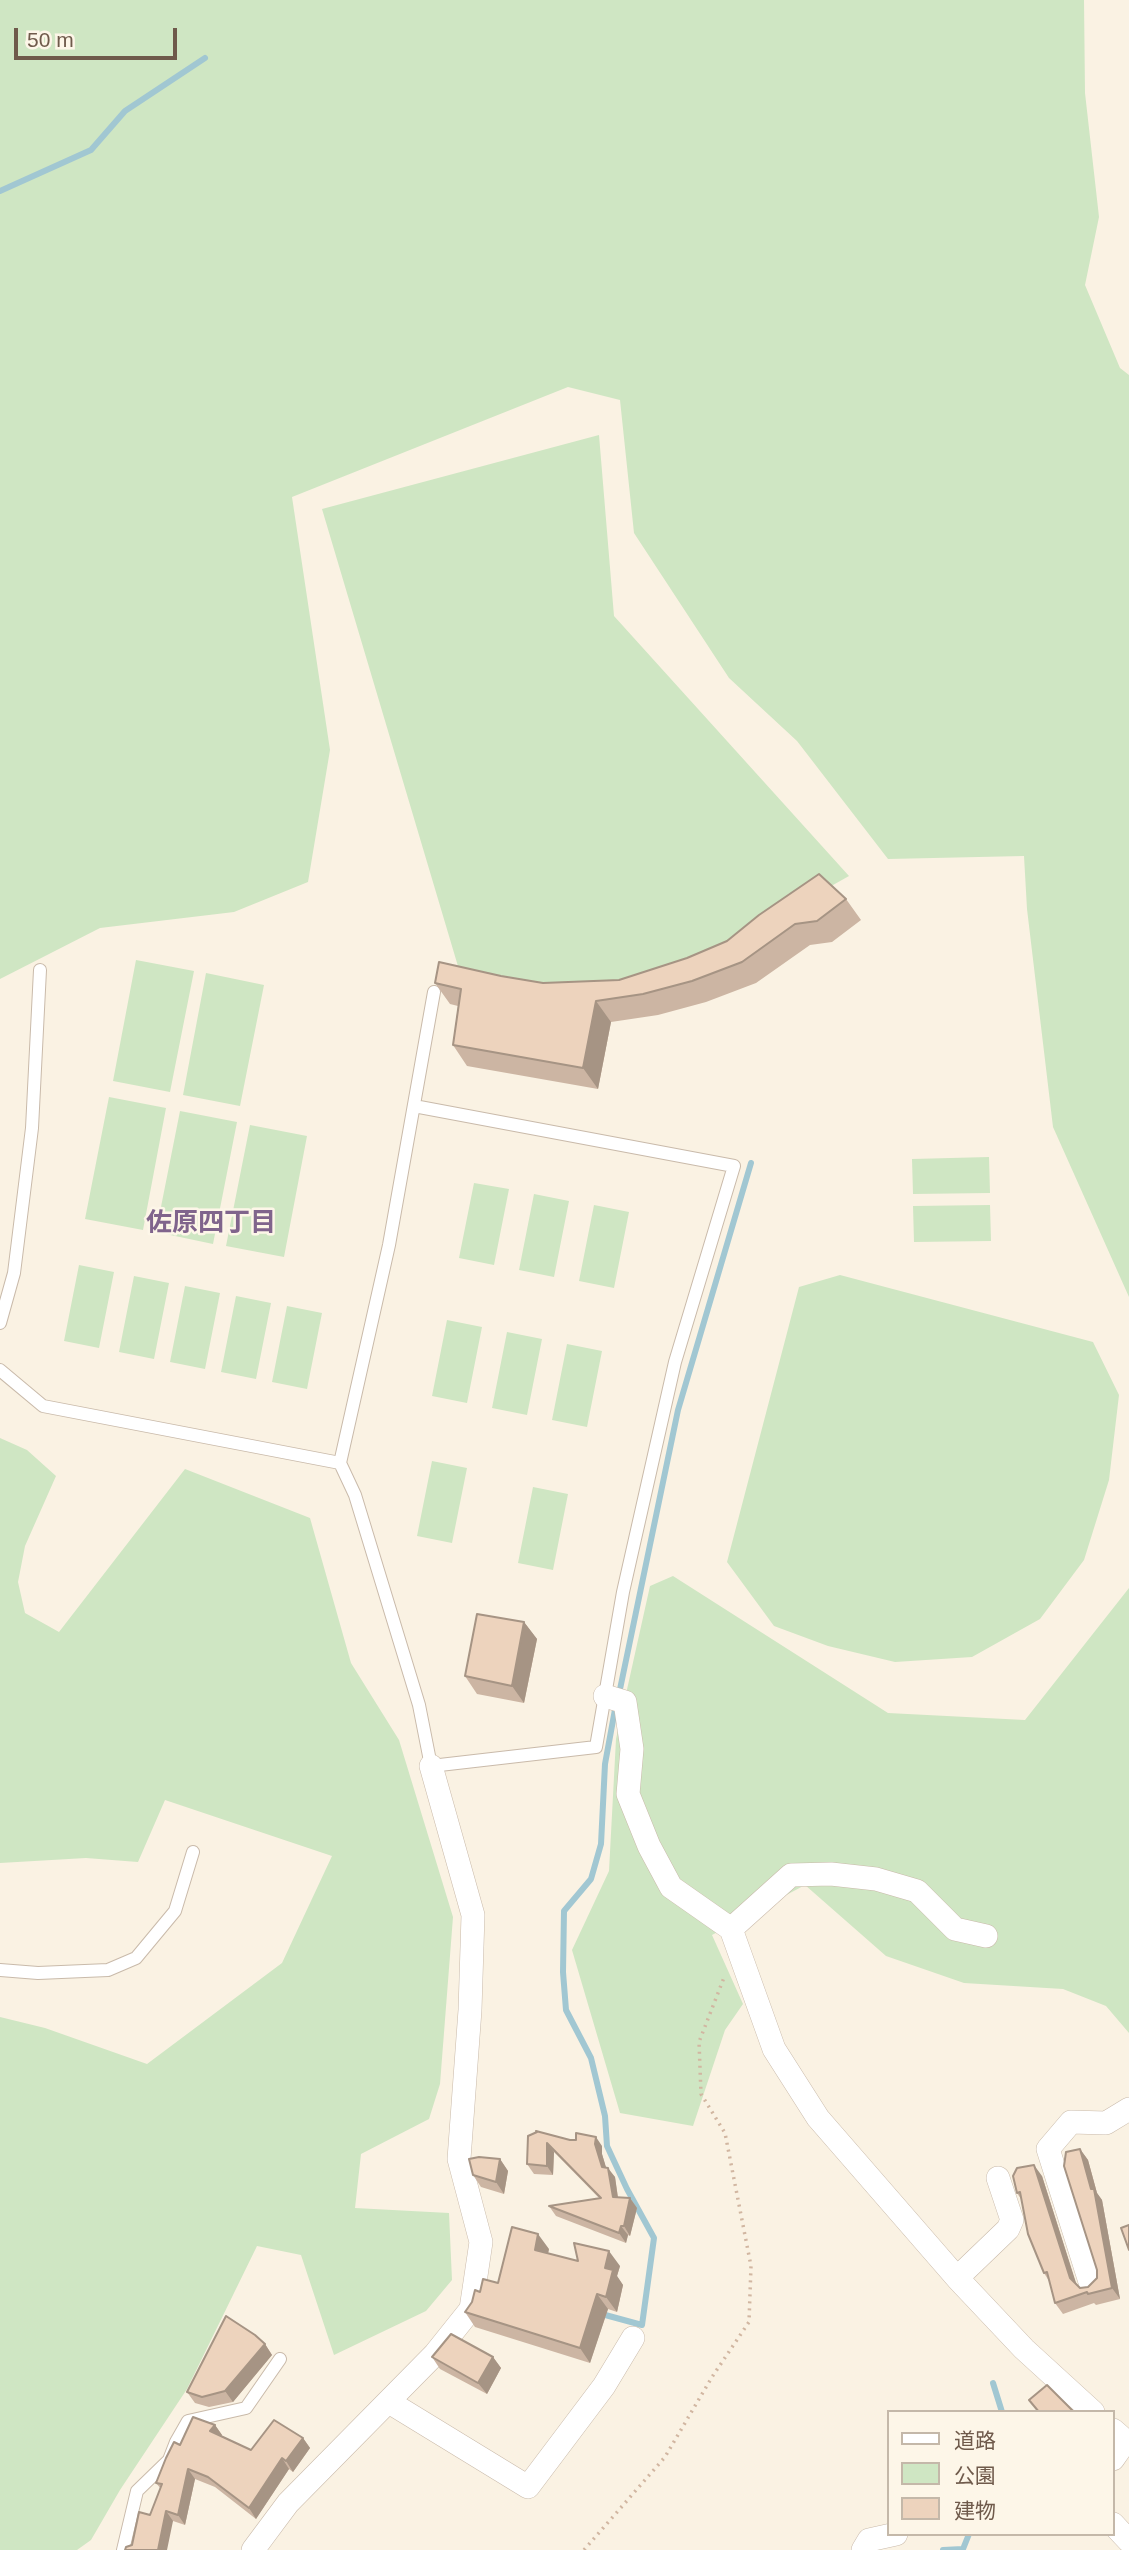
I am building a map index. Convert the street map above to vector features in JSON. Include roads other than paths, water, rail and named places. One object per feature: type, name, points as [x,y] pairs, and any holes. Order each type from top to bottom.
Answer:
[{"type":"street","points":[[605,1696],[625,1702],[632,1749],[628,1794],[649,1846],[671,1887],[734,1939],[774,2049],[818,2118],[957,2278],[1024,2349],[1091,2410]]},
{"type":"street","points":[[253,2550],[288,2503],[435,2354],[471,2309],[481,2242],[459,2158],[470,2010],[473,1915],[431,1766]]},
{"type":"street","points":[[734,1939],[791,1875],[831,1874],[876,1879],[917,1891],[955,1929],[986,1936]]},
{"type":"street","points":[[1091,2285],[1048,2149],[1071,2122],[1106,2123],[1129,2109]]},
{"type":"street","points":[[957,2278],[1008,2229],[1012,2220],[998,2178]]},
{"type":"street","points":[[389,2402],[528,2487],[604,2386],[633,2338]]},
{"type":"street","points":[[1115,2432],[1121,2437],[1120,2449],[1115,2456]]},
{"type":"street","points":[[1115,2526],[1129,2541]]},
{"type":"street","points":[[863,2550],[869,2540],[888,2536]]},
{"type":"lane","points":[[0,1323],[14,1273],[32,1128],[40,970]]},
{"type":"lane","points":[[414,1105],[734,1166],[675,1362],[623,1592],[596,1747],[431,1766],[415,1691],[355,1494],[340,1463],[389,1245],[434,992]]},
{"type":"lane","points":[[0,1370],[43,1406],[340,1463]]},
{"type":"lane","points":[[0,1970],[38,1973],[108,1970],[136,1958],[175,1911],[192,1852]]},
{"type":"lane","points":[[122,2550],[137,2491],[169,2460],[188,2421],[246,2408],[280,2360]]},
{"type":"waterway","points":[[0,191],[91,150],[125,111],[205,58]]},
{"type":"waterway","points":[[619,1694],[678,1410],[751,1163]]},
{"type":"waterway","points":[[598,2313],[642,2325],[654,2238],[607,2146],[605,2116],[591,2058],[566,2010],[563,1972],[564,1911],[591,1879],[601,1844],[605,1764],[616,1704]]},
{"type":"waterway","points":[[993,2383],[1001,2410]]},
{"type":"waterway","points":[[943,2550],[963,2549],[968,2536]]},
{"type":"district","name":"佐原四丁目","points":[[211,1224]]}]
